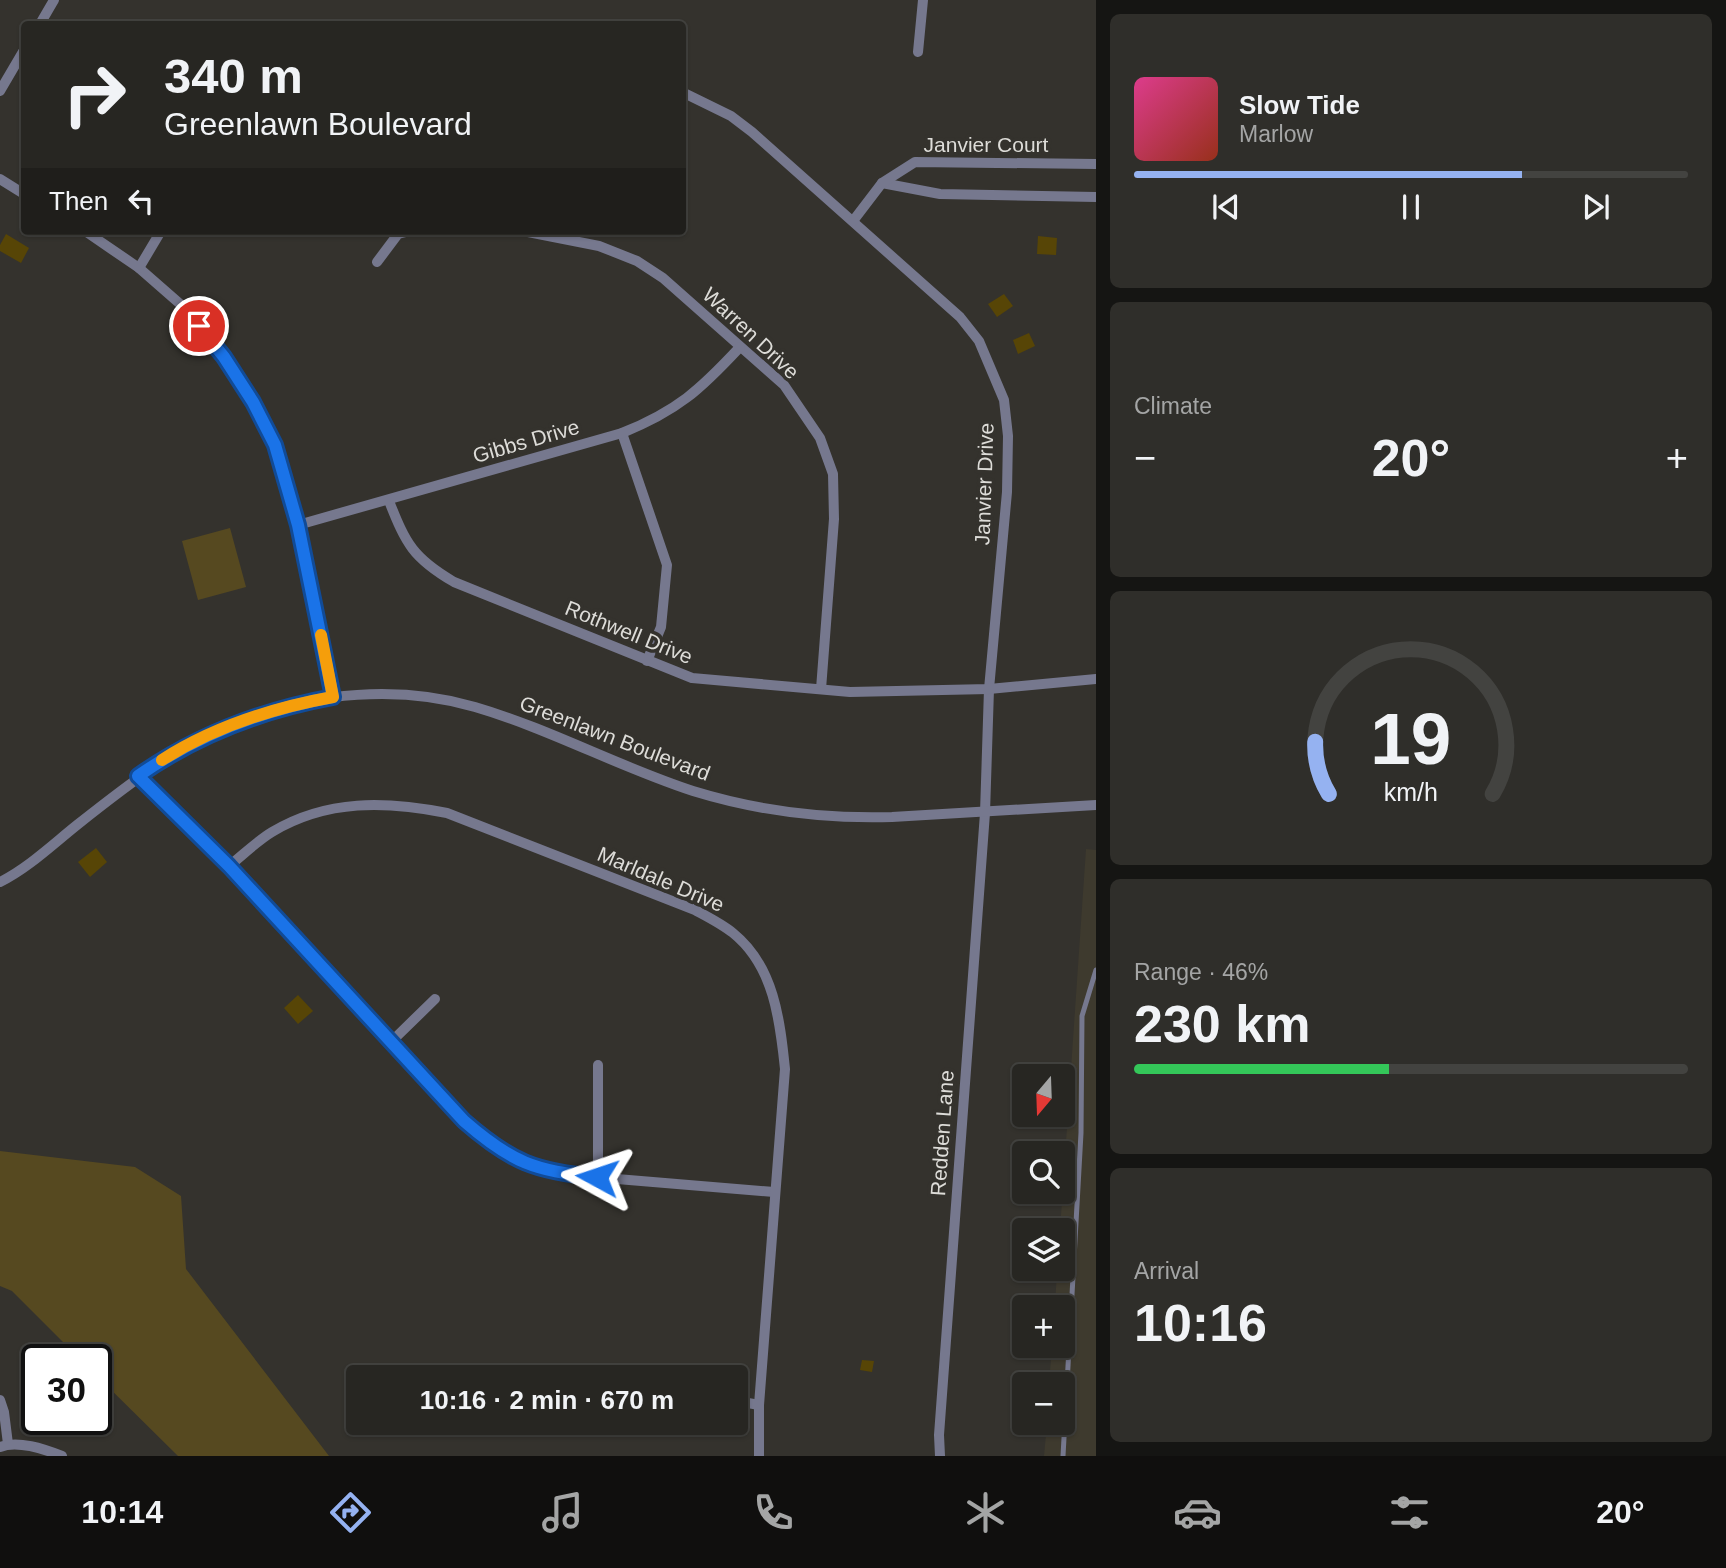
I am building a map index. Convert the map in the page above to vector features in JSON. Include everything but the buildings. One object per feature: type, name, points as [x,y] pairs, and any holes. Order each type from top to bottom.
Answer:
[{"type":"street","points":[[42,21],[54,0]]},
{"type":"street","points":[[918,52],[923,0]]},
{"type":"street","points":[[0,91],[21,55]]},
{"type":"street","name":"Janvier Drive","points":[[686,94],[731,116],[752,132],[960,317],[979,341],[1004,400],[1008,436],[1007,492],[989,689],[985,813]]},
{"type":"street","name":"Janvier Court","points":[[853,221],[882,183],[915,162],[1096,164]]},
{"type":"street","points":[[0,179],[21,192]]},
{"type":"street","points":[[882,183],[940,194],[1096,197]]},
{"type":"street","points":[[91,235],[139,268],[187,310],[224,357],[253,402],[275,445],[298,525],[333,697]]},
{"type":"street","points":[[139,268],[159,235]]},
{"type":"street","points":[[377,262],[397,235]]},
{"type":"street","name":"Warren Drive","points":[[543,235],[599,246],[637,261],[663,278],[784,385],[820,438],[833,474],[834,519],[821,689]]},
{"type":"street","name":"Gibbs Drive","points":[[298,525],[622,433],[653,421],[698,390],[740,347]]},
{"type":"street","points":[[622,433],[667,565],[661,627],[647,661]]},
{"type":"street","name":"Rothwell Drive","points":[[389,501],[412,551],[432,569],[454,582],[692,678],[850,692],[989,689],[1096,680]]},
{"type":"street","name":"Greenlawn Boulevard","points":[[0,882],[27,865],[138,776],[187,745],[268,711],[333,697],[411,696],[474,706],[665,782],[730,801],[792,813],[859,818],[1096,805]]},
{"type":"street","points":[[138,776],[229,866],[464,1121],[491,1145],[520,1162],[557,1174],[774,1192]]},
{"type":"street","name":"Marldale Drive","points":[[229,866],[270,833],[301,817],[336,807],[373,804],[411,806],[447,813],[695,910],[733,932],[758,959],[769,983],[780,1026],[785,1069],[759,1405],[759,1456]]},
{"type":"street","name":"Redden Lane","points":[[940,1456],[940,1421],[985,813]]},
{"type":"street","points":[[392,1041],[435,999]]},
{"type":"street","points":[[597,1177],[598,1065]]},
{"type":"street","points":[[0,1400],[4,1446],[34,1447],[62,1456]]},
{"type":"street","points":[[748,1403],[759,1405]]},
{"type":"lane","points":[[1063,1456],[1081,1133],[1082,1016],[1096,970]]},
{"type":"shaded area","points":[[230,528],[246,587],[198,600],[182,541]]},
{"type":"shaded area","points":[[1086,849],[1096,850],[1096,1456],[1044,1456],[1046,1435],[1075,1435],[1075,1372],[1050,1372],[1051,1358],[1075,1358],[1075,1295],[1056,1295],[1056,1281],[1075,1281],[1075,1218],[1061,1218],[1062,1204],[1075,1204],[1075,1141],[1066,1141],[1067,1127],[1075,1127],[1075,1064],[1071,1064]]},
{"type":"shaded area","points":[[0,1151],[135,1167],[181,1196],[186,1269],[329,1456],[178,1456],[112,1391],[112,1344],[65,1344],[12,1291],[0,1286]]},
{"type":"slow traffic","points":[[162,760],[187,745],[242,720],[268,711],[333,697],[321,635]]},
{"type":"route","points":[[199,326],[224,357],[253,402],[275,445],[298,525],[333,697],[268,711],[242,720],[187,745],[138,776],[229,866],[464,1121],[491,1145],[520,1162],[557,1174],[597,1177]]}]
